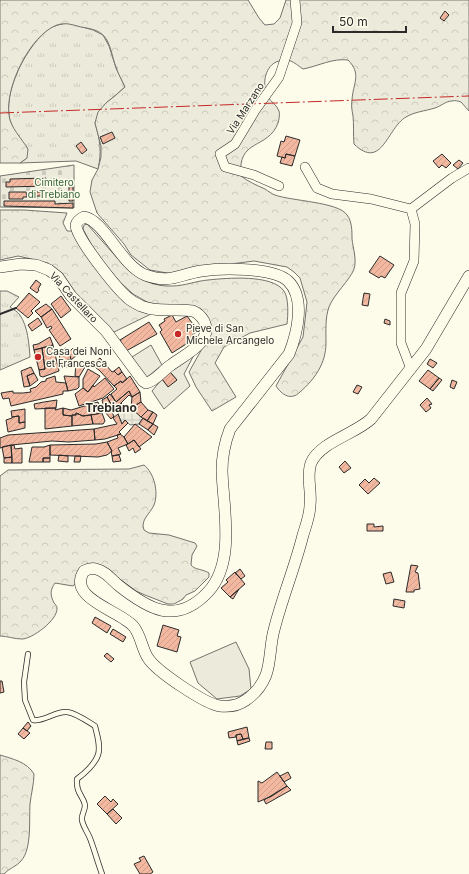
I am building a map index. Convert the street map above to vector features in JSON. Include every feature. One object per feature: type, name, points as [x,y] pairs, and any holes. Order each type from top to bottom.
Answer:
[{"type":"street","name":"Via Marzano","points":[[279,186],[254,175],[224,166],[220,154],[235,144],[256,109],[279,77],[297,23],[295,0]]},
{"type":"street","points":[[305,167],[317,188],[332,194],[371,199],[411,209]]},
{"type":"street","points":[[411,209],[452,178],[469,168]]},
{"type":"street","points":[[411,209],[415,224],[414,261],[401,293],[401,343],[411,369]]},
{"type":"street","name":"Via Castellaro","points":[[0,267],[21,264],[36,265],[49,270],[58,277],[71,296],[106,331],[146,383],[197,346],[202,341],[205,333],[205,324],[198,313],[193,311],[150,309],[128,299],[102,268],[81,239],[76,225],[78,221],[84,217],[92,220],[99,226],[130,265],[141,273],[153,278],[170,280],[202,271],[245,269],[279,275],[293,288],[298,305],[298,323],[289,354],[230,429],[225,441],[222,470],[226,521],[225,547],[220,570],[214,585],[198,601],[173,612],[166,612],[153,608],[129,593],[104,572],[97,569],[91,568],[84,570],[80,581],[82,588],[89,597],[125,619],[134,627],[147,657],[158,669],[186,689],[219,706],[236,705],[244,702],[258,689],[266,674],[274,631],[300,548],[311,505],[309,475],[311,463],[322,450],[333,442],[364,426],[411,369]]},
{"type":"street","points":[[411,369],[433,339],[469,276]]},
{"type":"lane","points":[[28,654],[24,682],[25,700],[33,720],[38,721],[52,714],[67,712],[96,726],[99,745],[98,756],[77,779],[76,786],[84,804],[85,810],[82,814],[82,821],[91,840],[102,874]]},
{"type":"green space","points":[[0,0],[248,0],[265,25],[274,24],[280,18],[286,0],[469,0],[469,111],[461,102],[454,101],[409,115],[399,122],[378,150],[371,153],[363,151],[354,144],[352,104],[356,74],[348,60],[331,61],[303,69],[291,61],[284,60],[276,62],[269,68],[265,78],[265,88],[268,97],[279,111],[278,122],[273,131],[267,137],[254,145],[244,155],[241,164],[241,176],[275,195],[335,207],[342,211],[349,217],[351,223],[355,258],[355,265],[352,273],[334,297],[329,307],[326,320],[326,343],[322,364],[315,376],[297,395],[287,396],[276,386],[303,337],[307,302],[300,278],[294,272],[287,267],[254,261],[199,268],[173,274],[150,270],[131,255],[124,244],[97,213],[90,192],[92,180],[98,169],[101,157],[101,146],[95,123],[98,112],[125,87],[117,70],[108,43],[102,34],[90,29],[69,24],[57,25],[38,39],[29,50],[15,77],[9,104],[10,119],[14,128],[28,149],[27,158],[20,163],[0,163]]},
{"type":"green space","points":[[68,23],[93,30],[103,35],[109,46],[116,68],[125,87],[106,103],[95,123],[100,146],[98,169],[76,161],[20,163],[27,158],[10,120],[9,104],[14,79],[26,55],[42,35],[50,28]]},
{"type":"green space","name":"Cimitero di Trebiano","points":[[74,165],[74,208],[0,207],[0,176]]},
{"type":"green space","points":[[0,210],[67,213],[63,223],[67,231],[73,231],[141,311],[151,314],[114,332],[106,331],[55,269],[48,263],[18,256],[0,260]]},
{"type":"green space","points":[[87,224],[127,269],[148,282],[172,286],[226,278],[249,278],[270,282],[284,291],[286,294],[288,312],[287,324],[250,333],[224,347],[215,363],[236,397],[212,411],[196,387],[189,372],[208,338],[208,321],[147,302],[133,294],[120,282],[97,255],[83,229],[84,225]]},
{"type":"green space","points":[[0,291],[7,291],[19,297],[10,307],[19,314],[25,325],[28,336],[30,357],[0,370]]},
{"type":"green space","points":[[144,465],[148,468],[153,478],[156,494],[154,505],[143,523],[144,530],[149,533],[169,535],[195,543],[197,546],[192,555],[191,565],[209,573],[209,577],[195,591],[186,595],[183,599],[174,604],[168,604],[136,591],[109,571],[92,565],[73,586],[55,583],[52,588],[51,595],[57,607],[56,613],[44,628],[32,636],[22,639],[0,636],[0,476],[8,470],[129,469]]},
{"type":"green space","points":[[0,755],[24,764],[34,774],[30,804],[29,834],[25,856],[17,865],[4,874],[0,874]]},
{"type":"shaded area","points":[[151,345],[162,365],[145,379],[132,357]]},
{"type":"shaded area","points":[[195,353],[184,374],[190,386],[164,409],[152,391],[162,379],[168,386],[177,380],[170,372]]},
{"type":"shaded area","points":[[125,407],[131,408],[143,418],[139,424],[130,425],[125,420],[122,424],[118,414]]},
{"type":"shaded area","points":[[236,642],[249,669],[251,689],[240,696],[217,699],[198,683],[190,662]]},
{"type":"building","points":[[445,11],[449,15],[444,21],[440,18]]},
{"type":"building","points":[[112,132],[115,138],[103,144],[100,137]]},
{"type":"building","points":[[286,136],[300,140],[295,156],[286,154],[285,158],[277,156],[281,141],[284,142]]},
{"type":"building","points":[[81,142],[87,150],[82,154],[76,146]]},
{"type":"building","points":[[286,154],[295,156],[292,166],[280,163],[282,157],[285,158]]},
{"type":"building","points":[[442,154],[451,163],[446,168],[442,165],[439,168],[433,161]]},
{"type":"building","points":[[459,160],[463,163],[458,169],[453,165]]},
{"type":"building","points":[[46,178],[46,182],[49,182],[49,186],[6,187],[6,182],[10,182],[10,179]]},
{"type":"building","points":[[69,187],[73,187],[73,201],[69,201]]},
{"type":"building","points":[[9,192],[26,192],[27,197],[23,197],[23,199],[9,199]]},
{"type":"building","points":[[29,192],[43,192],[43,196],[29,196]]},
{"type":"building","points":[[4,201],[55,201],[55,204],[73,203],[73,208],[4,206]]},
{"type":"building","points":[[380,256],[394,265],[385,278],[381,276],[379,278],[369,272]]},
{"type":"building","points":[[36,280],[41,284],[37,293],[30,288]]},
{"type":"building","points":[[29,293],[40,302],[31,311],[33,313],[28,318],[16,308]]},
{"type":"building","points":[[364,293],[370,294],[368,306],[362,305]]},
{"type":"building","points":[[61,296],[71,310],[61,318],[51,304]]},
{"type":"building","points":[[46,304],[52,309],[41,317],[35,311]]},
{"type":"building","points":[[52,309],[71,339],[60,346],[49,330],[52,328],[51,326],[47,328],[41,317]]},
{"type":"building","name":"Pieve di San Michele Arcangelo","points":[[172,315],[176,322],[187,316],[198,331],[192,335],[194,339],[172,353],[160,332],[162,330],[159,325],[165,321],[164,319]]},
{"type":"building","points":[[38,318],[42,324],[32,331],[28,325]]},
{"type":"building","points":[[385,319],[390,321],[390,325],[384,323]]},
{"type":"building","points":[[149,322],[157,334],[126,351],[120,340]]},
{"type":"building","points":[[50,337],[53,345],[34,350],[33,345],[38,344]]},
{"type":"building","points":[[53,345],[59,371],[43,377],[40,376],[39,370],[45,369],[42,348]]},
{"type":"building","points":[[42,348],[45,369],[39,370],[34,350]]},
{"type":"building","points":[[66,348],[70,354],[71,360],[67,360],[68,367],[62,367],[58,351]]},
{"type":"building","points":[[73,348],[78,354],[71,360],[69,352]]},
{"type":"building","points":[[100,358],[112,372],[114,371],[118,375],[122,372],[127,379],[114,386],[99,370],[92,365]]},
{"type":"building","points":[[430,359],[437,363],[433,368],[427,364]]},
{"type":"building","points":[[76,362],[85,367],[79,377],[75,376]]},
{"type":"building","points":[[31,367],[34,373],[27,376],[30,386],[24,387],[21,371]]},
{"type":"building","points":[[119,367],[122,372],[118,375],[114,371]]},
{"type":"building","points":[[88,369],[100,376],[88,392],[83,388],[83,379]]},
{"type":"building","points":[[428,370],[439,378],[430,389],[419,381]]},
{"type":"building","points":[[170,372],[177,380],[168,387],[162,379]]},
{"type":"building","points":[[34,373],[38,380],[30,386],[27,376]]},
{"type":"building","points":[[55,376],[56,382],[66,383],[68,391],[63,391],[63,394],[11,406],[9,398],[3,399],[1,393],[13,391],[13,393],[31,392],[30,389],[36,387],[41,382],[46,381],[46,379]]},
{"type":"building","points":[[64,376],[79,377],[79,387],[68,391]]},
{"type":"building","points":[[130,376],[140,392],[132,397],[129,391],[116,402],[111,394],[117,389],[114,386],[121,381],[122,383]]},
{"type":"building","points":[[105,378],[114,389],[103,398],[79,406],[75,394],[83,388],[88,392],[93,385],[94,387]]},
{"type":"building","points":[[439,378],[442,380],[433,391],[430,389]]},
{"type":"building","points":[[452,380],[457,382],[454,389],[450,387]]},
{"type":"building","points":[[357,385],[362,387],[358,394],[353,392]]},
{"type":"building","points":[[129,391],[132,397],[129,395],[116,408],[114,404],[112,406],[107,397],[110,394],[116,402]]},
{"type":"building","points":[[140,392],[141,402],[131,408],[132,397]]},
{"type":"building","points":[[107,397],[112,406],[109,408],[114,416],[111,419],[105,412],[102,400]]},
{"type":"building","points":[[427,398],[432,404],[429,405],[431,408],[426,412],[420,405]]},
{"type":"building","points":[[57,400],[56,408],[35,409],[34,404]]},
{"type":"building","points":[[98,402],[102,413],[83,416],[76,413],[76,415],[72,416],[63,415],[63,408],[71,410]]},
{"type":"building","points":[[141,402],[148,410],[141,417],[131,408]]},
{"type":"building","points":[[121,403],[125,407],[120,412],[116,408]]},
{"type":"building","points":[[45,408],[56,408],[55,410],[63,408],[63,415],[72,416],[72,426],[45,429]]},
{"type":"building","points":[[25,409],[25,422],[19,423],[19,416],[12,417],[11,411]]},
{"type":"building","points":[[148,410],[153,412],[147,421],[141,417]]},
{"type":"building","points":[[153,412],[157,415],[153,424],[147,421]]},
{"type":"building","points":[[76,413],[83,416],[91,415],[93,424],[72,426],[72,415],[76,415]]},
{"type":"building","points":[[102,413],[105,421],[103,424],[93,424],[91,415]]},
{"type":"building","points":[[118,414],[122,424],[125,420],[128,423],[119,432],[121,434],[105,439],[95,440],[94,429],[117,424],[113,418]]},
{"type":"building","points":[[19,416],[19,423],[25,422],[25,428],[8,432],[6,420]]},
{"type":"building","points":[[143,418],[153,424],[148,430],[139,424]]},
{"type":"building","points":[[135,424],[152,437],[139,447],[134,440],[128,444],[124,437]]},
{"type":"building","points":[[153,424],[158,427],[154,435],[148,430]]},
{"type":"building","points":[[94,429],[95,440],[69,442],[52,441],[11,445],[0,448],[0,438],[8,435]]},
{"type":"building","points":[[120,434],[124,437],[128,444],[118,448],[121,454],[112,456],[112,451],[107,442],[118,438],[117,435]]},
{"type":"building","points":[[134,440],[141,449],[135,453],[133,448],[129,451],[126,445]]},
{"type":"building","points":[[107,442],[112,451],[107,455],[98,457],[50,455],[50,445],[96,444]]},
{"type":"building","points":[[11,445],[12,457],[4,458],[2,447]]},
{"type":"building","points":[[14,445],[15,449],[22,448],[22,463],[12,463],[11,446]]},
{"type":"building","points":[[50,445],[50,458],[43,458],[43,462],[29,462],[32,447],[44,447]]},
{"type":"building","points":[[59,455],[68,456],[68,462],[58,461]]},
{"type":"building","points":[[119,455],[121,461],[113,462],[112,456]]},
{"type":"building","points":[[75,456],[81,456],[80,462],[74,462]]},
{"type":"building","points":[[12,457],[12,463],[4,463],[4,458]]},
{"type":"building","points":[[43,458],[50,458],[50,462],[43,462]]},
{"type":"building","points":[[345,461],[351,468],[344,473],[339,467]]},
{"type":"building","points":[[374,478],[380,483],[368,494],[359,485],[365,479],[369,483]]},
{"type":"building","points":[[367,524],[374,524],[374,527],[383,526],[383,531],[367,531]]},
{"type":"building","points":[[411,565],[418,566],[415,572],[418,573],[420,589],[414,590],[414,592],[406,592]]},
{"type":"building","points":[[240,569],[245,576],[241,579],[235,573]]},
{"type":"building","points":[[235,572],[245,584],[230,597],[221,588],[228,582],[226,580]]},
{"type":"building","points":[[391,572],[394,582],[386,584],[383,574]]},
{"type":"building","points":[[239,589],[233,599],[230,597]]},
{"type":"building","points":[[394,599],[405,601],[404,608],[393,606]]},
{"type":"building","points":[[95,617],[111,626],[107,633],[92,623]]},
{"type":"building","points":[[163,625],[179,630],[177,636],[181,637],[177,652],[157,646]]},
{"type":"building","points":[[113,629],[126,637],[123,642],[110,634]]},
{"type":"building","points":[[107,653],[114,659],[111,662],[104,656]]},
{"type":"building","points":[[0,681],[2,681],[4,692],[0,693]]},
{"type":"building","points":[[28,722],[31,726],[27,731],[23,728]]},
{"type":"building","points":[[247,727],[249,738],[243,739],[241,734],[236,735],[236,737],[229,738],[228,732]]},
{"type":"building","points":[[23,728],[30,733],[24,739],[18,734]]},
{"type":"building","points":[[241,734],[243,739],[237,741],[236,735]]},
{"type":"building","points":[[249,738],[250,741],[238,745],[237,741]]},
{"type":"building","points":[[266,742],[272,742],[272,749],[265,749]]},
{"type":"building","points":[[277,772],[287,786],[272,796],[258,802],[258,781],[262,783]]},
{"type":"building","points":[[288,772],[291,778],[284,782],[280,776]]},
{"type":"building","points":[[287,786],[291,790],[266,804],[264,800]]},
{"type":"building","points":[[105,796],[111,802],[113,799],[118,804],[107,814],[97,804]]},
{"type":"building","points":[[113,809],[122,818],[116,824],[107,814]]},
{"type":"building","points":[[144,856],[153,872],[150,874],[140,874],[134,864],[141,861],[139,858]]},
{"type":"wall","points":[[0,314],[16,308]]},
{"type":"power","points":[[0,113],[469,96]]},
{"type":"place","name":"Pieve di San Michele Arcangelo","points":[[178,334]]},
{"type":"place","name":"Casa dei Noni et Francesca","points":[[38,357]]},
{"type":"district","name":"Trebiano","points":[[111,407]]}]
